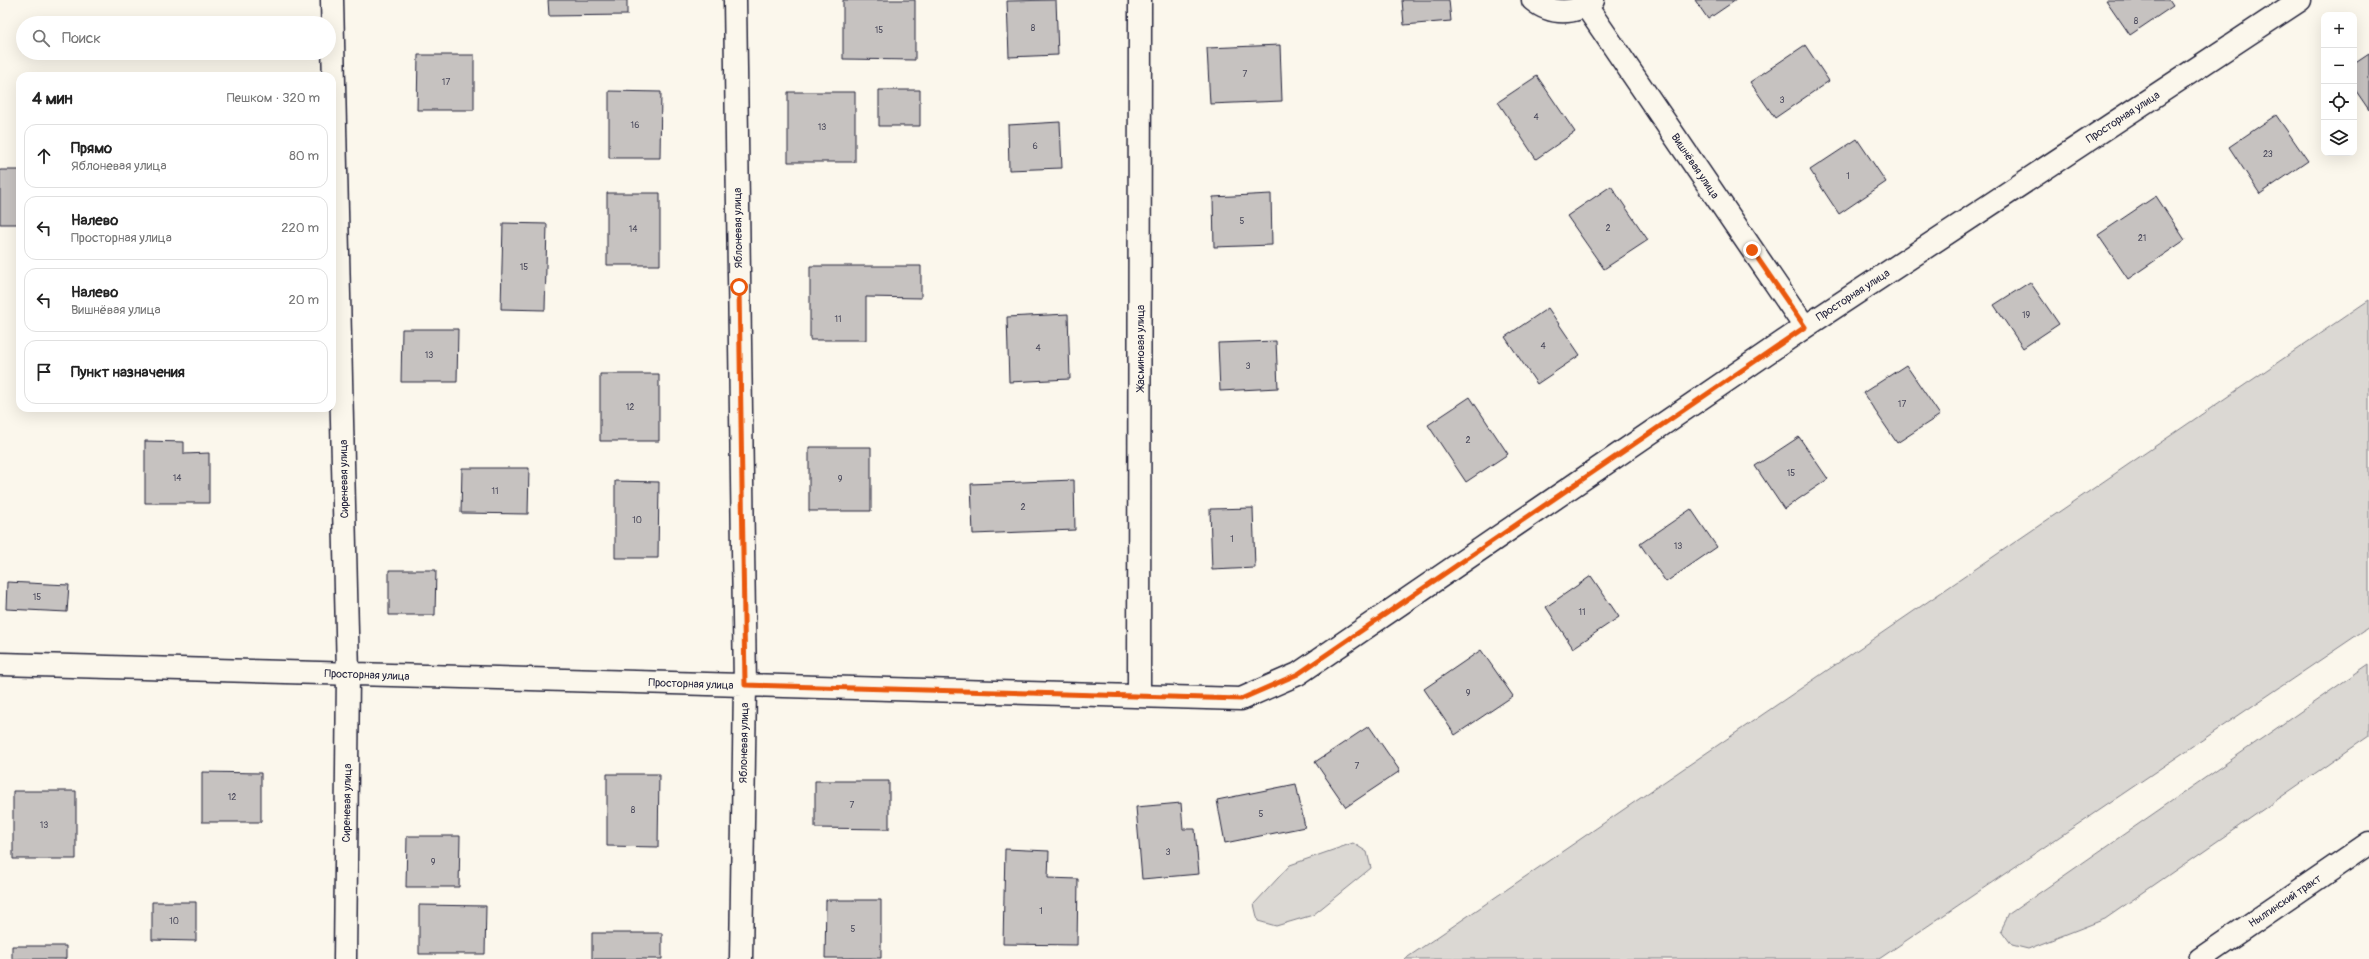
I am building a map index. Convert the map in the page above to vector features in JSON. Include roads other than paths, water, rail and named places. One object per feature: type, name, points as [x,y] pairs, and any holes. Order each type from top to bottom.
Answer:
[{"type":"street","name":"Сиреневая улица","points":[[332,0],[332,16]]},
{"type":"street","name":"Яблоневая улица","points":[[734,0],[745,685],[740,959]]},
{"type":"street","name":"Жасминовая улица","points":[[1139,696],[1140,0]]},
{"type":"street","points":[[1533,0],[1550,10],[1563,12],[1589,3]]},
{"type":"street","name":"Просторная улица","points":[[0,664],[1241,699],[1298,674],[1805,327],[2300,0]]},
{"type":"street","name":"Вишнёвая улица","points":[[1589,3],[1805,327]]},
{"type":"street","name":"Сиреневая улица","points":[[333,60],[334,72]]},
{"type":"street","name":"Сиреневая улица","points":[[336,168],[348,674],[345,959]]},
{"type":"street","name":"Нылгинский тракт","points":[[2200,959],[2369,843]]}]
